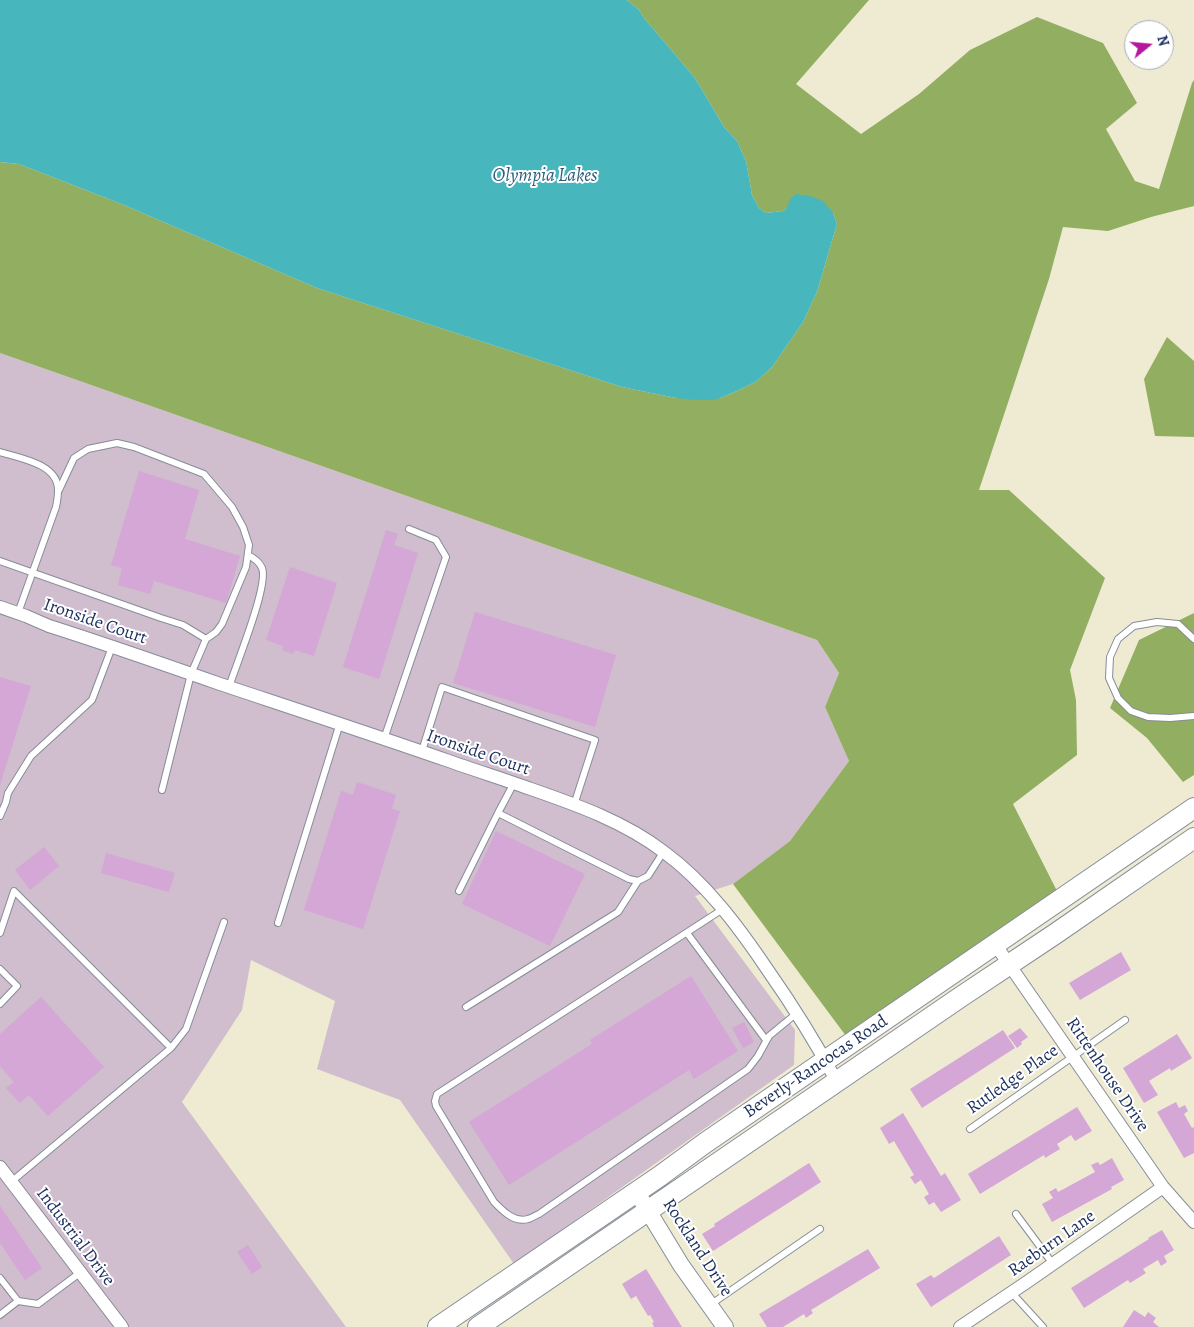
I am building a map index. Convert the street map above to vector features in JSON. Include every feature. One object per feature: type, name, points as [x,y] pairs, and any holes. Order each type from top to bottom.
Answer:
[{"type":"main road","name":"Beverly-Rancocas Road","points":[[438,1327],[1194,808]]},
{"type":"main road","name":"Beverly-Rancocas Road","points":[[478,1327],[1194,838]]},
{"type":"street","name":"Ironside Court","points":[[0,607],[49,626],[514,783],[574,805],[626,828],[664,851],[715,898],[797,1013],[838,1082]]},
{"type":"street","name":"Rittenhouse Drive","points":[[995,944],[1163,1187],[1194,1222]]},
{"type":"street","name":"Industrial Drive","points":[[0,1167],[122,1327]]},
{"type":"street","name":"Raeburn Lane","points":[[960,1327],[1012,1293],[1163,1187]]},
{"type":"street","name":"Rockland Drive","points":[[636,1191],[681,1265],[725,1327]]},
{"type":"lane","points":[[58,490],[74,458],[88,449],[117,443],[134,447],[204,474],[232,508],[244,527],[249,545],[246,567],[222,624],[216,632],[206,639],[191,674],[162,790]]},
{"type":"lane","points":[[0,452],[39,464],[52,474],[56,480],[58,490],[56,507],[18,613]]},
{"type":"lane","points":[[384,739],[446,557],[436,540],[409,529]]},
{"type":"lane","points":[[229,686],[260,598],[263,581],[262,568],[255,559],[248,555]]},
{"type":"lane","points":[[0,560],[183,625],[206,639]]},
{"type":"lane","points":[[1194,639],[1178,624],[1157,622],[1134,626],[1118,639],[1110,657],[1109,678],[1118,698],[1131,711],[1148,717],[1194,716]]},
{"type":"lane","points":[[0,816],[8,792],[31,756],[92,700],[112,647]]},
{"type":"lane","points":[[422,751],[442,687],[595,740],[574,805]]},
{"type":"lane","points":[[278,923],[340,723]]},
{"type":"lane","points":[[459,891],[514,783]]},
{"type":"lane","points":[[498,813],[629,879],[638,881]]},
{"type":"lane","points":[[466,1007],[618,912],[638,881],[648,876],[664,851]]},
{"type":"lane","points":[[0,934],[14,891],[171,1048]]},
{"type":"lane","points":[[723,909],[437,1094],[436,1106],[494,1202],[503,1212],[517,1220],[528,1219],[539,1214],[748,1069],[769,1036],[797,1013]]},
{"type":"lane","points":[[11,1182],[171,1048],[186,1029],[224,922]]},
{"type":"lane","points":[[687,933],[766,1040]]},
{"type":"lane","points":[[0,969],[17,986],[0,1004]]},
{"type":"lane","name":"Rutledge Place","points":[[970,1129],[1125,1020]]},
{"type":"lane","points":[[1016,1214],[1053,1264]]},
{"type":"lane","points":[[710,1305],[820,1229]]},
{"type":"lane","points":[[0,1278],[18,1301],[38,1304],[81,1272]]},
{"type":"lane","points":[[1012,1293],[1043,1327]]},
{"type":"lane","points":[[0,1315],[18,1301]]},
{"type":"shaded area","points":[[0,353],[817,640],[839,673],[825,707],[849,761],[790,841],[733,884],[695,896],[795,1030],[794,1065],[514,1264],[400,1100],[317,1069],[335,1001],[251,960],[242,1010],[182,1102],[346,1327],[0,1327]]},
{"type":"green space","points":[[627,0],[869,0],[796,84],[861,134],[919,94],[970,50],[1037,17],[1103,43],[1137,103],[1106,129],[1135,181],[1159,189],[1194,80],[1194,206],[1108,231],[1063,227],[1049,279],[979,490],[1009,490],[1105,578],[1070,670],[1076,700],[1077,755],[1013,804],[1058,893],[846,1036],[733,884],[790,841],[849,761],[825,707],[839,673],[817,640],[0,353],[0,162],[19,164],[124,205],[317,288],[622,387],[676,398],[720,398],[757,381],[772,367],[803,322],[817,292],[837,224],[833,213],[786,209],[766,213],[759,208],[752,195],[746,161],[737,141],[724,127],[695,78],[639,10]]},
{"type":"green space","points":[[1167,337],[1194,361],[1194,437],[1155,436],[1144,379]]},
{"type":"green space","points":[[1194,613],[1194,775],[1183,782],[1147,738],[1110,708],[1139,640]]},
{"type":"water","name":"Olympia Lakes","points":[[0,0],[627,0],[639,10],[695,78],[724,127],[737,141],[746,161],[752,195],[759,208],[766,213],[783,211],[786,209],[791,198],[796,194],[810,196],[823,201],[833,213],[837,224],[817,292],[803,322],[772,367],[757,381],[720,398],[696,400],[622,387],[317,288],[124,205],[19,164],[0,162]]},
{"type":"building","points":[[139,471],[199,490],[185,539],[240,556],[226,603],[154,581],[150,594],[118,585],[122,568],[111,565]]},
{"type":"building","points":[[386,530],[398,534],[394,545],[418,553],[379,679],[343,667]]},
{"type":"building","points":[[290,567],[337,583],[314,656],[295,650],[293,654],[282,650],[283,646],[266,640]]},
{"type":"building","points":[[475,612],[616,655],[595,727],[453,683]]},
{"type":"building","points":[[0,677],[31,686],[0,785]]},
{"type":"building","points":[[357,782],[396,795],[392,809],[400,811],[363,929],[304,910],[341,791],[353,795]]},
{"type":"building","points":[[496,831],[585,874],[550,946],[462,904]]},
{"type":"building","points":[[44,847],[59,866],[30,890],[15,870]]},
{"type":"building","points":[[106,853],[175,873],[169,892],[101,873]]},
{"type":"building","points":[[1121,952],[1131,970],[1080,1000],[1069,983]]},
{"type":"building","points":[[691,976],[738,1051],[694,1079],[689,1070],[509,1185],[469,1122],[592,1044],[590,1040]]},
{"type":"building","points":[[41,997],[104,1067],[48,1116],[29,1095],[20,1103],[6,1088],[14,1082],[0,1066],[0,1034]]},
{"type":"building","points":[[744,1022],[754,1042],[743,1048],[732,1028]]},
{"type":"building","points":[[1020,1028],[1028,1037],[1017,1048],[1008,1036]]},
{"type":"building","points":[[1003,1030],[1015,1048],[922,1108],[910,1089]]},
{"type":"building","points":[[1177,1034],[1192,1058],[1171,1071],[1170,1068],[1149,1081],[1158,1095],[1144,1103],[1123,1068]]},
{"type":"building","points":[[1176,1102],[1179,1108],[1185,1105],[1188,1111],[1184,1114],[1192,1128],[1194,1127],[1194,1153],[1184,1158],[1157,1112]]},
{"type":"building","points":[[1077,1107],[1092,1131],[1075,1141],[1071,1135],[1057,1144],[1060,1149],[1045,1158],[1044,1155],[980,1194],[968,1174]]},
{"type":"building","points":[[903,1113],[941,1176],[945,1173],[961,1200],[941,1212],[934,1202],[929,1205],[924,1197],[929,1194],[921,1180],[915,1184],[910,1177],[914,1175],[894,1141],[889,1144],[880,1128]]},
{"type":"building","points":[[1112,1158],[1124,1180],[1111,1187],[1112,1189],[1052,1222],[1042,1204],[1053,1198],[1049,1192],[1056,1188],[1058,1192],[1095,1172],[1091,1165],[1098,1162],[1100,1165]]},
{"type":"building","points":[[809,1163],[821,1182],[713,1251],[702,1234],[715,1226],[714,1224]]},
{"type":"building","points":[[0,1206],[42,1268],[25,1280],[0,1243]]},
{"type":"building","points":[[1162,1230],[1174,1250],[1164,1256],[1167,1262],[1161,1266],[1158,1260],[1143,1269],[1146,1273],[1130,1283],[1128,1280],[1084,1308],[1071,1288]]},
{"type":"building","points":[[999,1236],[1011,1255],[931,1307],[916,1284],[931,1275],[934,1278]]},
{"type":"building","points":[[248,1245],[262,1267],[252,1274],[237,1252]]},
{"type":"building","points":[[868,1249],[880,1268],[811,1310],[813,1313],[806,1318],[804,1314],[783,1327],[767,1327],[759,1314]]},
{"type":"building","points":[[646,1269],[682,1327],[654,1327],[652,1323],[654,1322],[650,1315],[648,1316],[636,1296],[631,1299],[622,1284]]},
{"type":"building","points":[[1134,1310],[1145,1317],[1148,1312],[1156,1318],[1153,1322],[1159,1327],[1123,1327]]}]
